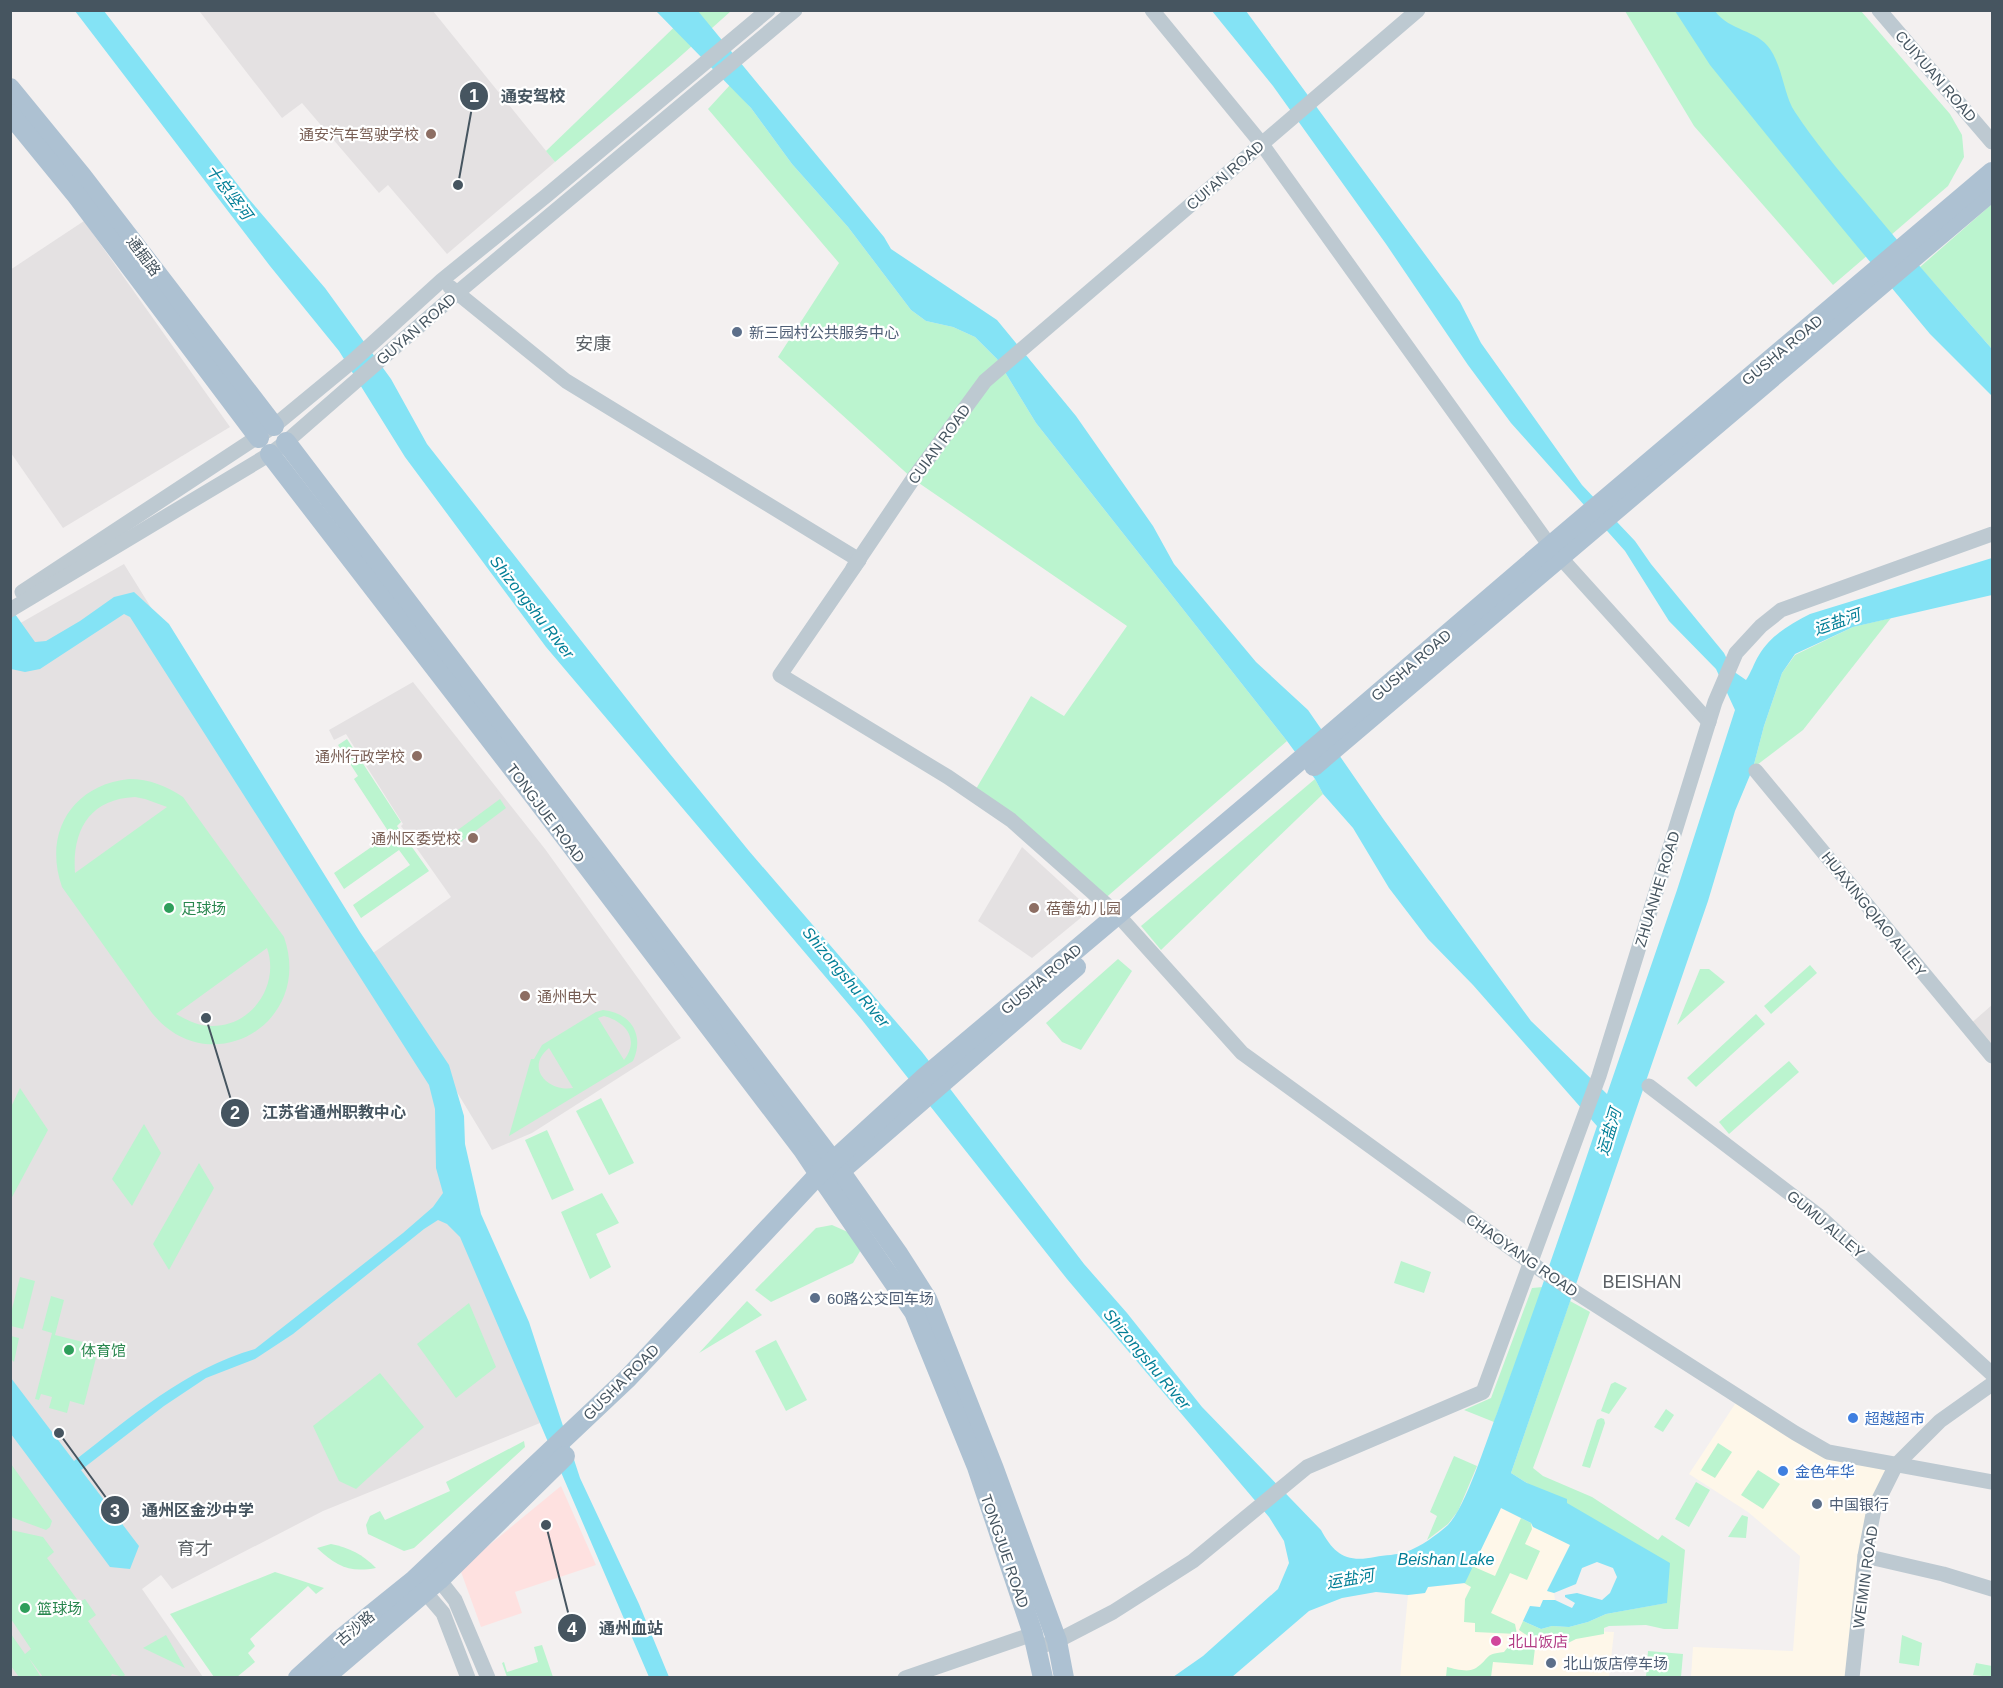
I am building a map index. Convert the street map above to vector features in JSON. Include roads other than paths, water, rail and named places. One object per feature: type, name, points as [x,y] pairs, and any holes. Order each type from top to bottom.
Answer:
[{"type":"main road","name":"通掘路","points":[[10,88],[82,176],[272,440]]},
{"type":"main road","name":"通掘路","points":[[10,114],[272,440]]},
{"type":"main road","name":"GUSHA ROAD","points":[[1922,242],[1992,172]]},
{"type":"main road","name":"GUSHA ROAD","points":[[426,1579],[645,1377],[830,1172],[905,1105],[1922,242],[1992,191]]},
{"type":"main road","name":"TONGJUE ROAD","points":[[272,440],[540,805],[802,1150],[830,1172],[899,1255],[927,1299],[994,1469],[1057,1641],[1064,1677]]},
{"type":"main road","name":"TONGJUE ROAD","points":[[830,1172],[914,1312],[977,1467],[1035,1641],[1043,1677]]},
{"type":"main road","name":"古沙路","points":[[298,1677],[342,1638],[426,1579]]},
{"type":"main road","points":[[324,1677],[426,1579]]},
{"type":"street","name":"GUYAN ROAD","points":[[272,440],[335,375],[442,280],[700,69],[768,10]]},
{"type":"street","name":"GUYAN ROAD","points":[[14,603],[344,393],[457,293],[795,10]]},
{"type":"street","points":[[1152,10],[1261,143],[1555,552],[1709,722]]},
{"type":"street","name":"CUI'AN ROAD","points":[[1032,341],[1418,10]]},
{"type":"street","name":"CUIYUAN ROAD","points":[[1879,10],[1992,142]]},
{"type":"street","points":[[442,280],[566,381],[859,560]]},
{"type":"street","name":"CUIAN ROAD","points":[[780,675],[913,479],[985,381],[1032,341]]},
{"type":"street","name":"ZHUANHE ROAD","points":[[1536,1266],[1599,1076],[1715,702],[1736,653],[1761,626],[1781,610],[1992,534]]},
{"type":"street","name":"CHAOYANG ROAD","points":[[780,675],[948,777],[1011,820],[1122,919],[1242,1053],[1578,1294],[1828,1452],[1992,1482]]},
{"type":"street","name":"HUAXINGQIAO ALLEY","points":[[1756,771],[1992,1056]]},
{"type":"street","name":"GUMU ALLEY","points":[[1649,1086],[1819,1216],[1992,1374]]},
{"type":"street","points":[[905,1677],[1035,1641],[1057,1641],[1113,1612],[1193,1561],[1307,1467],[1483,1392],[1536,1266]]},
{"type":"street","name":"WEIMIN ROAD","points":[[1852,1677],[1865,1556],[1874,1509],[1896,1465],[1940,1421],[1992,1384]]},
{"type":"street","points":[[1865,1556],[1992,1588]]},
{"type":"street","points":[[426,1579],[443,1613],[468,1677]]},
{"type":"street","points":[[426,1579],[455,1599],[488,1677]]},
{"type":"water","points":[[75,11],[104,11],[248,198],[325,288],[391,379],[427,444],[670,754],[749,851],[922,1052],[1084,1264],[1127,1313],[1202,1407],[1321,1530],[1336,1551],[1356,1559],[1399,1554],[1417,1547],[1448,1525],[1462,1504],[1482,1455],[1597,1126],[1473,985],[1428,939],[1389,888],[1353,828],[1323,794],[1315,779],[1287,741],[1036,423],[997,359],[975,337],[953,327],[926,321],[911,310],[848,227],[792,164],[751,108],[656,11],[698,11],[884,237],[891,249],[997,320],[1076,416],[1153,526],[1174,564],[1256,662],[1308,710],[1384,820],[1531,1021],[1607,1094],[1677,890],[1735,710],[1716,669],[1669,621],[1625,551],[1511,423],[1273,86],[1212,11],[1246,11],[1460,302],[1481,343],[1582,485],[1635,541],[1724,653],[1733,671],[1746,680],[1759,655],[1769,642],[1810,614],[1992,558],[1992,595],[1853,627],[1795,654],[1782,673],[1753,768],[1735,811],[1708,901],[1511,1473],[1527,1483],[1567,1499],[1567,1503],[1670,1563],[1667,1603],[1606,1614],[1569,1627],[1552,1626],[1541,1629],[1523,1621],[1530,1606],[1540,1607],[1543,1600],[1555,1600],[1572,1608],[1575,1603],[1565,1595],[1577,1593],[1602,1600],[1610,1593],[1617,1577],[1613,1568],[1597,1562],[1582,1568],[1576,1584],[1554,1593],[1547,1591],[1570,1545],[1501,1508],[1465,1583],[1428,1587],[1425,1593],[1408,1595],[1376,1592],[1342,1598],[1309,1611],[1232,1677],[1173,1677],[1203,1656],[1278,1589],[1289,1563],[1284,1541],[1269,1517],[1067,1279],[862,1020],[546,647],[405,457],[339,351],[270,266]]},
{"type":"water","points":[[1675,11],[1715,11],[1728,23],[1758,38],[1770,49],[1778,65],[1791,105],[1811,134],[1894,236],[1992,349],[1992,396],[1930,334],[1837,222],[1710,65]]},
{"type":"water","points":[[134,592],[169,624],[360,932],[449,1065],[464,1116],[465,1144],[481,1214],[529,1322],[580,1478],[639,1604],[669,1677],[649,1677],[460,1237],[447,1224],[438,1220],[293,1334],[255,1359],[206,1378],[164,1406],[81,1470],[139,1546],[130,1569],[110,1567],[11,1434],[11,1378],[74,1461],[182,1382],[229,1358],[255,1349],[403,1233],[433,1207],[443,1193],[436,1168],[435,1109],[429,1085],[130,617],[124,614],[40,669],[25,672],[11,669],[10,607],[35,642],[46,641],[114,597]]},
{"type":"place","name":"通安汽车驾驶学校","points":[[431,134]]},
{"type":"place","name":"通安驾校","points":[[458,185]]},
{"type":"place","name":"新三园村公共服务中心","points":[[737,332]]},
{"type":"place","name":"通州行政学校","points":[[417,756]]},
{"type":"place","name":"通州区委党校","points":[[473,838]]},
{"type":"place","name":"足球场","points":[[169,908]]},
{"type":"place","name":"蓓蕾幼儿园","points":[[1034,908]]},
{"type":"place","name":"通州电大","points":[[525,996]]},
{"type":"place","name":"江苏省通州职教中心","points":[[206,1018]]},
{"type":"place","name":"60路公交回车场","points":[[815,1298]]},
{"type":"place","name":"体育馆","points":[[69,1350]]},
{"type":"place","name":"超越超市","points":[[1853,1418]]},
{"type":"place","name":"通州区金沙中学","points":[[59,1433]]},
{"type":"place","name":"金色年华","points":[[1783,1471]]},
{"type":"place","name":"中国银行","points":[[1817,1504]]},
{"type":"place","name":"通州血站","points":[[546,1525]]},
{"type":"place","name":"篮球场","points":[[25,1608]]},
{"type":"place","name":"北山饭店","points":[[1496,1641]]},
{"type":"place","name":"北山饭店停车场","points":[[1551,1663]]},
{"type":"district","name":"安康","points":[[593,344]]},
{"type":"district","name":"BEISHAN","points":[[1642,1282]]},
{"type":"district","name":"育才","points":[[195,1549]]},
{"type":"water label","name":"十总竖河","points":[[229,192]]},
{"type":"water label","name":"Shizongshu River","points":[[532,607]]},
{"type":"water label","name":"运盐河","points":[[1837,622]]},
{"type":"water label","name":"Shizongshu River","points":[[846,977]]},
{"type":"water label","name":"运盐河","points":[[1609,1132]]},
{"type":"water label","name":"Shizongshu River","points":[[1147,1359]]},
{"type":"water label","name":"Beishan Lake","points":[[1446,1559]]},
{"type":"water label","name":"运盐河","points":[[1350,1579]]}]
